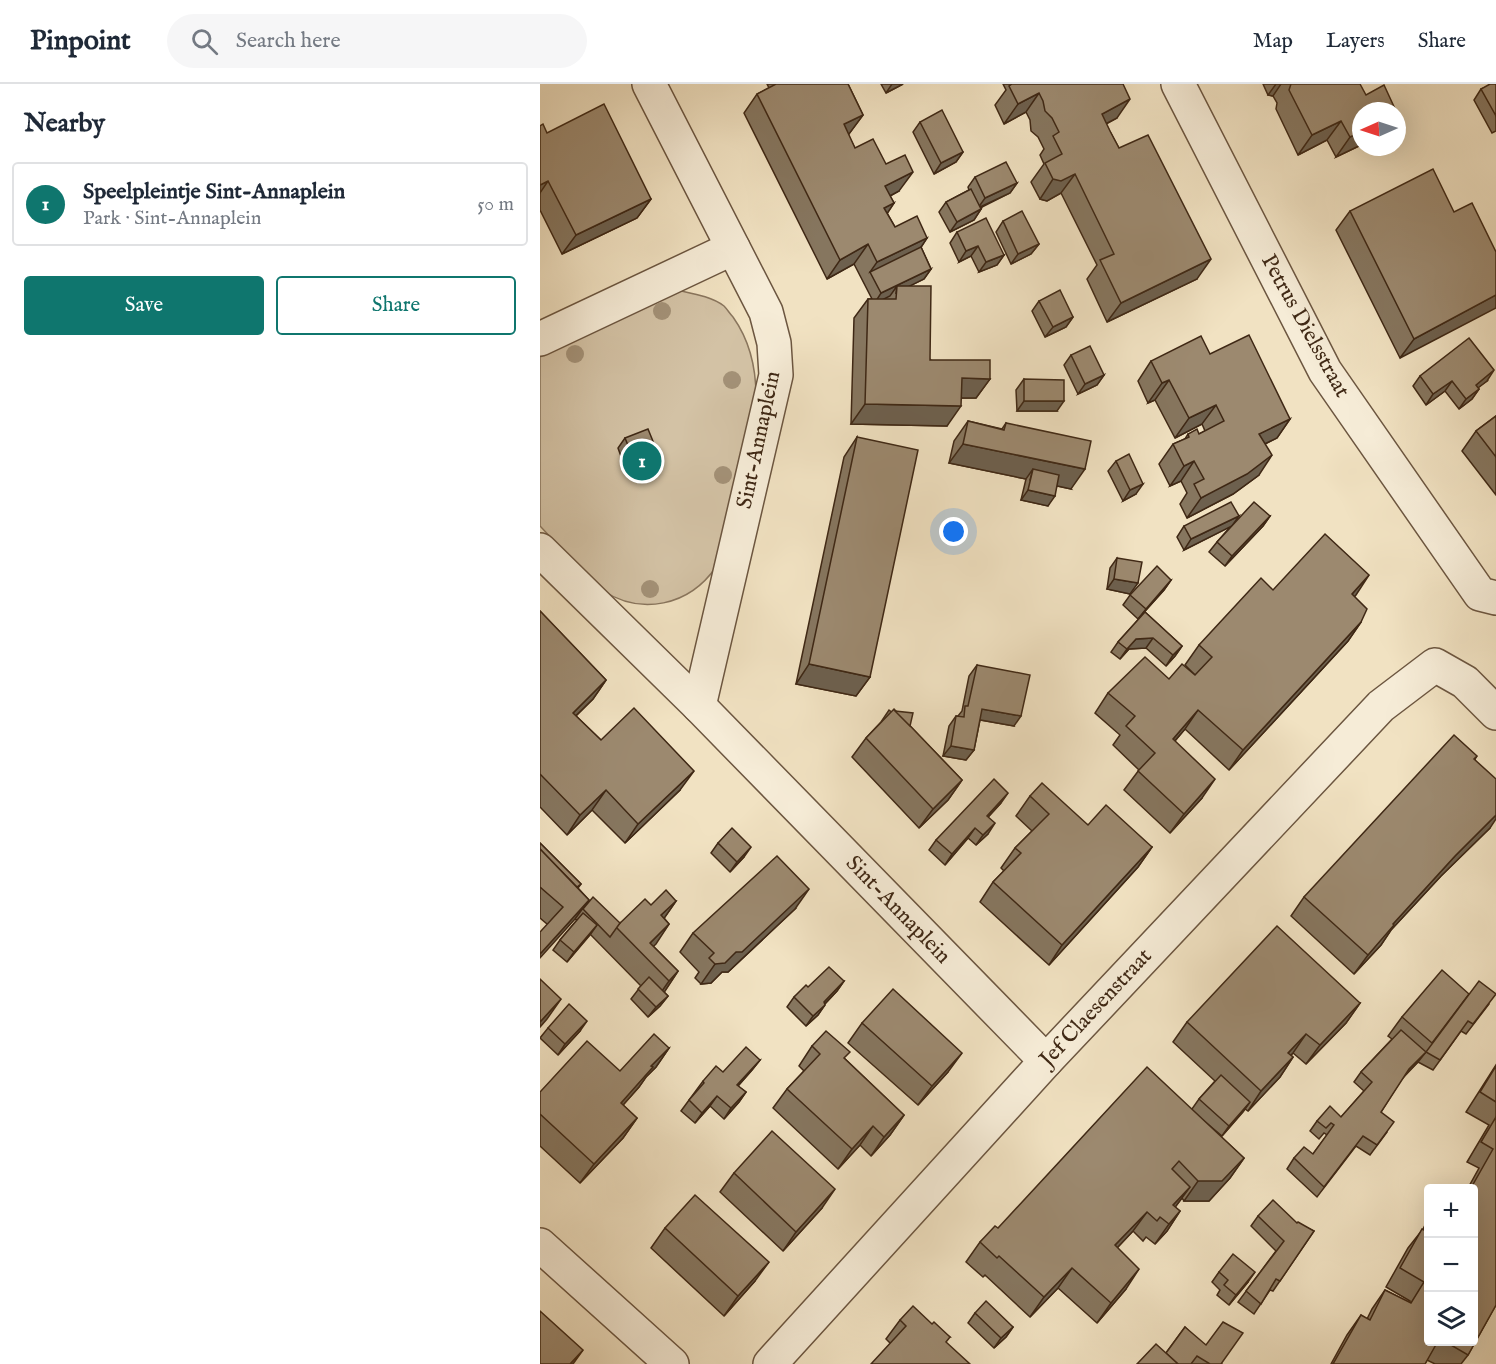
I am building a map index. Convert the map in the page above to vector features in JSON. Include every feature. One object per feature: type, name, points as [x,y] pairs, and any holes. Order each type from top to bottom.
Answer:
[{"type":"street","name":"Sint-Annaplein","points":[[649,84],[766,312],[774,343],[776,375],[699,706]]},
{"type":"street","name":"Petrus Dielsstraat","points":[[1178,84],[1325,371],[1480,594],[1496,598]]},
{"type":"street","points":[[540,339],[733,248]]},
{"type":"street","name":"Sint-Annaplein","points":[[540,550],[699,706],[1046,1061]]},
{"type":"street","name":"Jef Claesenstraat","points":[[770,1364],[1046,1061],[1381,706],[1435,665],[1465,682],[1496,713]]},
{"type":"street","points":[[540,1245],[672,1364]]},
{"type":"shaded area","points":[[681,291],[714,300],[724,306],[733,317],[744,335],[751,355],[756,396],[716,567],[692,591],[678,598],[664,603],[632,603],[599,588],[540,526],[540,357],[662,295]]},
{"type":"building","points":[[776,84],[848,84],[863,115],[844,124],[855,148],[873,139],[886,164],[905,155],[913,172],[885,186],[894,203],[884,208],[895,227],[917,216],[927,238],[877,262],[868,244],[840,260],[757,94]]},
{"type":"building","points":[[1012,84],[1123,84],[1130,99],[1102,114],[1110,131],[1119,148],[1148,135],[1211,259],[1121,303],[1100,260],[1114,254],[1075,174],[1061,181],[1053,179],[1045,163],[1062,154],[1053,136],[1059,132],[1052,118],[1045,111],[1039,93],[1018,104],[1009,86]]},
{"type":"building","points":[[1291,84],[1360,84],[1366,95],[1384,85],[1392,102],[1352,102],[1352,136],[1350,137],[1341,121],[1312,135],[1289,90]]},
{"type":"building","points":[[1490,84],[1496,84],[1496,116],[1481,89]]},
{"type":"building","points":[[604,104],[651,199],[576,235],[548,181],[540,185],[540,126],[543,124],[547,133]]},
{"type":"building","points":[[942,110],[963,152],[941,163],[920,122]]},
{"type":"building","points":[[1006,162],[1017,183],[985,198],[975,177]]},
{"type":"building","points":[[1433,169],[1454,212],[1472,203],[1496,252],[1496,295],[1414,339],[1350,211]]},
{"type":"building","points":[[971,189],[981,209],[957,222],[946,202]]},
{"type":"building","points":[[1022,211],[1039,244],[1018,254],[1003,221]]},
{"type":"building","points":[[986,218],[1004,255],[986,262],[978,246],[966,251],[957,232]]},
{"type":"building","points":[[921,247],[931,269],[881,293],[870,272]]},
{"type":"building","points":[[897,286],[931,286],[930,360],[990,360],[990,379],[962,378],[961,406],[865,404],[868,299],[896,299]]},
{"type":"building","points":[[1060,290],[1073,317],[1053,327],[1039,301]]},
{"type":"building","points":[[1249,335],[1290,419],[1259,434],[1272,455],[1247,474],[1201,498],[1194,484],[1204,479],[1194,461],[1184,466],[1173,444],[1189,437],[1188,434],[1197,429],[1199,434],[1224,421],[1216,405],[1189,418],[1169,380],[1162,383],[1151,361],[1201,336],[1210,354]]},
{"type":"building","points":[[1469,338],[1494,370],[1476,385],[1479,389],[1466,399],[1452,381],[1433,394],[1420,376]]},
{"type":"building","points":[[1090,346],[1104,375],[1085,384],[1071,355]]},
{"type":"building","points":[[1024,379],[1064,380],[1064,401],[1024,401]]},
{"type":"building","points":[[1496,416],[1496,457],[1476,431]]},
{"type":"building","points":[[968,421],[1004,430],[1006,423],[1091,441],[1085,469],[963,444]]},
{"type":"building","points":[[648,429],[657,451],[634,460],[625,438]]},
{"type":"building","points":[[857,437],[918,450],[870,677],[809,664]]},
{"type":"building","points":[[1129,454],[1143,484],[1130,490],[1116,461]]},
{"type":"building","points":[[1033,469],[1059,475],[1055,496],[1028,490]]},
{"type":"building","points":[[1231,502],[1239,516],[1191,539],[1184,526]]},
{"type":"building","points":[[1254,502],[1270,516],[1232,556],[1217,542]]},
{"type":"building","points":[[1325,534],[1369,575],[1352,594],[1367,609],[1361,622],[1243,750],[1198,710],[1173,739],[1215,779],[1184,814],[1138,771],[1155,753],[1126,726],[1135,716],[1108,693],[1145,657],[1169,679],[1182,664],[1195,675],[1212,657],[1199,645],[1261,578],[1273,590]]},
{"type":"building","points":[[1117,558],[1142,562],[1138,583],[1114,579]]},
{"type":"building","points":[[1157,566],[1171,580],[1146,609],[1130,595]]},
{"type":"building","points":[[540,611],[606,680],[573,713],[601,740],[634,708],[694,771],[638,824],[606,790],[580,815],[540,774]]},
{"type":"building","points":[[1145,612],[1182,646],[1173,655],[1153,638],[1136,639],[1127,649],[1118,642]]},
{"type":"building","points":[[977,665],[1030,675],[1021,716],[982,709],[974,750],[951,746],[956,716],[964,717]]},
{"type":"building","points":[[894,709],[962,780],[933,809],[866,738]]},
{"type":"building","points":[[895,711],[913,713],[910,726]]},
{"type":"building","points":[[1454,735],[1477,756],[1474,759],[1496,779],[1496,815],[1455,856],[1368,955],[1304,897]]},
{"type":"building","points":[[994,779],[1008,793],[987,816],[995,823],[983,835],[975,828],[952,854],[936,840]]},
{"type":"building","points":[[1042,783],[1088,825],[1106,805],[1152,847],[1062,945],[993,882],[1021,853],[1015,848],[1049,814],[1030,796]]},
{"type":"building","points":[[732,828],[751,847],[737,862],[718,843]]},
{"type":"building","points":[[540,843],[581,884],[577,887],[540,849]]},
{"type":"building","points":[[540,849],[589,900],[540,954],[540,932],[563,907],[540,887]]},
{"type":"building","points":[[777,856],[809,889],[742,952],[736,952],[725,963],[715,964],[709,958],[714,953],[693,933]]},
{"type":"building","points":[[666,890],[676,901],[661,915],[669,924],[650,943],[678,971],[669,981],[616,927],[645,899],[651,905]]},
{"type":"building","points":[[593,897],[620,923],[610,937],[583,909]]},
{"type":"building","points":[[583,913],[597,925],[574,952],[560,940]]},
{"type":"building","points":[[1277,926],[1360,1003],[1320,1045],[1306,1034],[1288,1053],[1293,1057],[1261,1091],[1187,1022]]},
{"type":"building","points":[[829,967],[844,981],[813,1016],[794,997]]},
{"type":"building","points":[[1442,970],[1469,994],[1432,1043],[1402,1017]]},
{"type":"building","points":[[649,977],[668,996],[656,1007],[638,989]]},
{"type":"building","points":[[540,979],[561,999],[540,1022]]},
{"type":"building","points":[[1479,981],[1496,994],[1473,1024],[1468,1021],[1440,1060],[1426,1052]]},
{"type":"building","points":[[893,989],[962,1053],[932,1086],[862,1023]]},
{"type":"building","points":[[569,1004],[587,1021],[565,1044],[548,1028]]},
{"type":"building","points":[[1401,1030],[1426,1052],[1409,1069],[1381,1112],[1394,1122],[1377,1145],[1363,1136],[1324,1187],[1294,1158],[1304,1147],[1313,1154],[1334,1125],[1331,1123],[1326,1128],[1317,1121],[1330,1106],[1341,1117],[1372,1082],[1361,1072]]},
{"type":"building","points":[[826,1031],[850,1052],[844,1058],[904,1115],[884,1137],[873,1126],[852,1149],[787,1089],[820,1054],[812,1046]]},
{"type":"building","points":[[654,1034],[669,1048],[621,1103],[637,1118],[594,1164],[540,1114],[540,1092],[587,1041],[620,1071]]},
{"type":"building","points":[[746,1047],[760,1060],[737,1085],[746,1092],[731,1108],[717,1096],[702,1113],[689,1100],[716,1066],[723,1072]]},
{"type":"building","points":[[1496,1066],[1496,1102],[1480,1092]]},
{"type":"building","points":[[1147,1067],[1244,1158],[1222,1181],[1198,1181],[1179,1161],[1172,1169],[1190,1187],[1173,1205],[1180,1211],[1169,1224],[1160,1217],[1157,1221],[1147,1212],[1115,1245],[1139,1269],[1111,1303],[1072,1268],[1044,1297],[980,1242],[995,1226],[998,1228]]},
{"type":"building","points":[[1221,1075],[1250,1102],[1229,1126],[1199,1099]]},
{"type":"building","points":[[1496,1117],[1496,1305],[1478,1337],[1478,1184],[1473,1184],[1493,1149],[1481,1142]]},
{"type":"building","points":[[772,1131],[835,1189],[796,1232],[734,1173]]},
{"type":"building","points":[[695,1195],[769,1262],[738,1296],[665,1228]]},
{"type":"building","points":[[1273,1200],[1297,1223],[1314,1231],[1280,1281],[1276,1279],[1261,1304],[1246,1291],[1284,1241],[1258,1216]]},
{"type":"building","points":[[1422,1229],[1424,1230],[1424,1282],[1400,1268]]},
{"type":"building","points":[[1233,1254],[1255,1272],[1236,1295],[1224,1285],[1228,1280],[1219,1272]]},
{"type":"building","points":[[1424,1282],[1424,1346],[1435,1346],[1425,1364],[1333,1364],[1361,1315],[1370,1320],[1385,1290],[1411,1303]]},
{"type":"building","points":[[986,1301],[1013,1327],[1001,1338],[975,1313]]},
{"type":"building","points":[[913,1306],[950,1337],[946,1342],[970,1364],[871,1364],[906,1326],[900,1320]]},
{"type":"building","points":[[540,1311],[583,1350],[570,1364],[540,1364]]},
{"type":"building","points":[[1223,1322],[1243,1333],[1221,1364],[1210,1364],[1197,1356],[1191,1364],[1178,1364],[1166,1353],[1185,1327],[1206,1345]]},
{"type":"building","points":[[1156,1344],[1178,1364],[1137,1364]]},
{"type":"building","points":[[1453,1346],[1473,1346],[1468,1355]]},
{"type":"place","name":"Speelpleintje Sint-Annaplein","points":[[642,461]]}]
